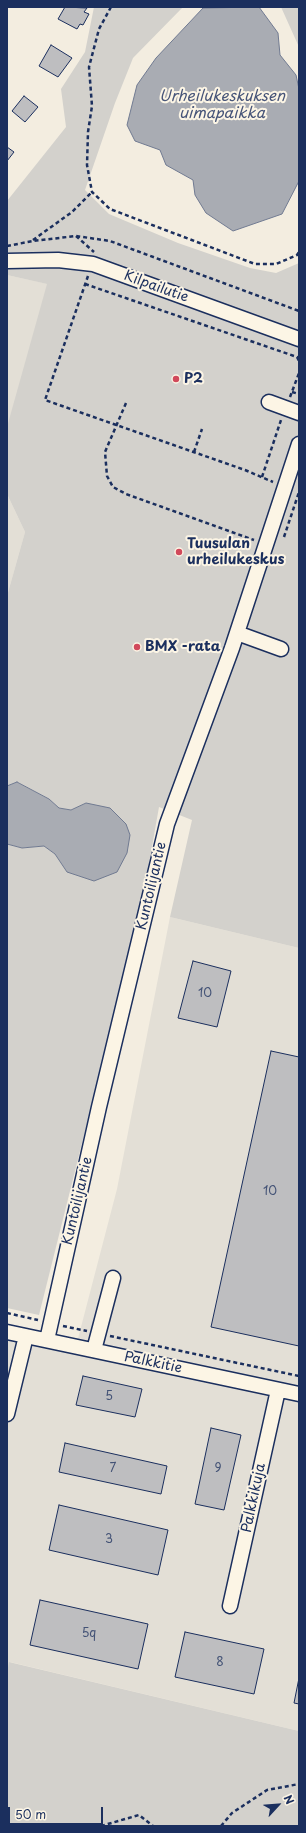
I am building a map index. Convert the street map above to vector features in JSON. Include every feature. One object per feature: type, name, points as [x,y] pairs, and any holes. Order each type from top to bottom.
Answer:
[{"type":"street","name":"Kilpailutie","points":[[7,261],[58,260],[93,264],[299,339]]},
{"type":"street","points":[[269,402],[299,413]]},
{"type":"street","name":"Kuntoilijantie","points":[[47,1340],[99,1107],[167,824],[237,633],[254,561],[299,444]]},
{"type":"street","points":[[237,633],[281,649]]},
{"type":"street","points":[[94,1350],[114,1278]]},
{"type":"street","name":"Palkkitie","points":[[7,1332],[299,1394]]},
{"type":"street","points":[[7,1414],[26,1336]]},
{"type":"street","name":"Palkkikuja","points":[[230,1606],[278,1390]]},
{"type":"path","points":[[111,7],[99,29],[89,67],[92,106],[88,132],[88,165],[92,192],[110,209],[255,264],[276,264],[297,255],[299,252]]},
{"type":"path","points":[[33,241],[72,212],[92,192]]},
{"type":"path","points":[[76,236],[96,254],[45,400],[194,452],[273,482]]},
{"type":"path","points":[[7,246],[33,241],[76,236],[110,241],[299,311]]},
{"type":"path","points":[[85,284],[297,357],[299,361]]},
{"type":"path","points":[[262,477],[299,373]]},
{"type":"path","points":[[292,392],[299,394]]},
{"type":"path","points":[[126,403],[105,452],[106,476],[113,487],[126,494],[254,540]]},
{"type":"path","points":[[194,452],[202,429]]},
{"type":"path","points":[[282,543],[299,492]]},
{"type":"path","points":[[7,1313],[299,1376]]},
{"type":"path","points":[[221,1826],[232,1813],[267,1790],[299,1784]]},
{"type":"path","points":[[101,1826],[139,1815],[153,1826]]},
{"type":"shaded area","points":[[94,7],[183,7],[133,58],[115,103],[85,190],[109,214],[178,243],[250,268],[276,273],[299,263],[299,948],[170,917],[192,820],[159,807],[142,903],[39,1315],[7,1308],[7,844],[22,848],[44,846],[55,854],[67,872],[86,803],[71,810],[59,808],[49,799],[18,782],[7,786],[7,596],[25,532],[7,494],[7,427],[47,284],[7,275],[7,201],[66,127],[61,89],[85,52]]},
{"type":"shaded area","points":[[281,7],[299,7],[299,47]]},
{"type":"shaded area","points":[[7,275],[48,284],[8,427],[7,427]]},
{"type":"shaded area","points":[[7,494],[25,532],[7,596]]},
{"type":"shaded area","points":[[170,917],[299,948],[299,1731],[10,1662],[7,1672],[7,1337],[75,1350],[117,1189]]},
{"type":"shaded area","points":[[9,1662],[299,1731],[299,1826],[7,1826],[7,1672]]},
{"type":"water","name":"Urheilukeskuksen uimapaikka","points":[[259,7],[278,33],[280,55],[296,75],[299,89],[299,181],[282,214],[233,231],[206,213],[195,195],[193,180],[166,165],[160,150],[135,141],[127,125],[137,85],[156,58],[203,8]]},
{"type":"water","points":[[17,782],[49,799],[59,808],[71,810],[86,803],[110,808],[126,824],[130,835],[127,853],[117,872],[94,881],[67,872],[55,854],[44,846],[22,848],[7,844],[7,786]]},
{"type":"building","points":[[65,7],[87,8],[84,12],[89,14],[83,25],[80,24],[77,29],[58,19]]},
{"type":"building","points":[[51,45],[72,58],[58,77],[39,66]]},
{"type":"building","points":[[24,96],[38,107],[25,122],[12,111]]},
{"type":"building","points":[[7,147],[14,152],[7,161]]},
{"type":"building","points":[[193,961],[231,971],[217,1027],[178,1018]]},
{"type":"building","points":[[271,1051],[299,1057],[299,1346],[211,1327]]},
{"type":"building","points":[[83,1376],[142,1389],[135,1417],[76,1405]]},
{"type":"building","points":[[211,1428],[241,1435],[224,1510],[195,1504]]},
{"type":"building","points":[[65,1443],[167,1466],[161,1494],[59,1472]]},
{"type":"building","points":[[59,1505],[168,1530],[158,1575],[49,1550]]},
{"type":"building","points":[[40,1600],[148,1624],[138,1669],[30,1645]]},
{"type":"building","points":[[185,1632],[264,1649],[254,1694],[175,1677]]},
{"type":"building","points":[[299,1678],[299,1704],[294,1703]]},
{"type":"place","name":"P2","points":[[176,379]]},
{"type":"place","name":"Tuusulan urheilukeskus","points":[[179,552]]},
{"type":"place","name":"BMX -rata","points":[[137,647]]}]
